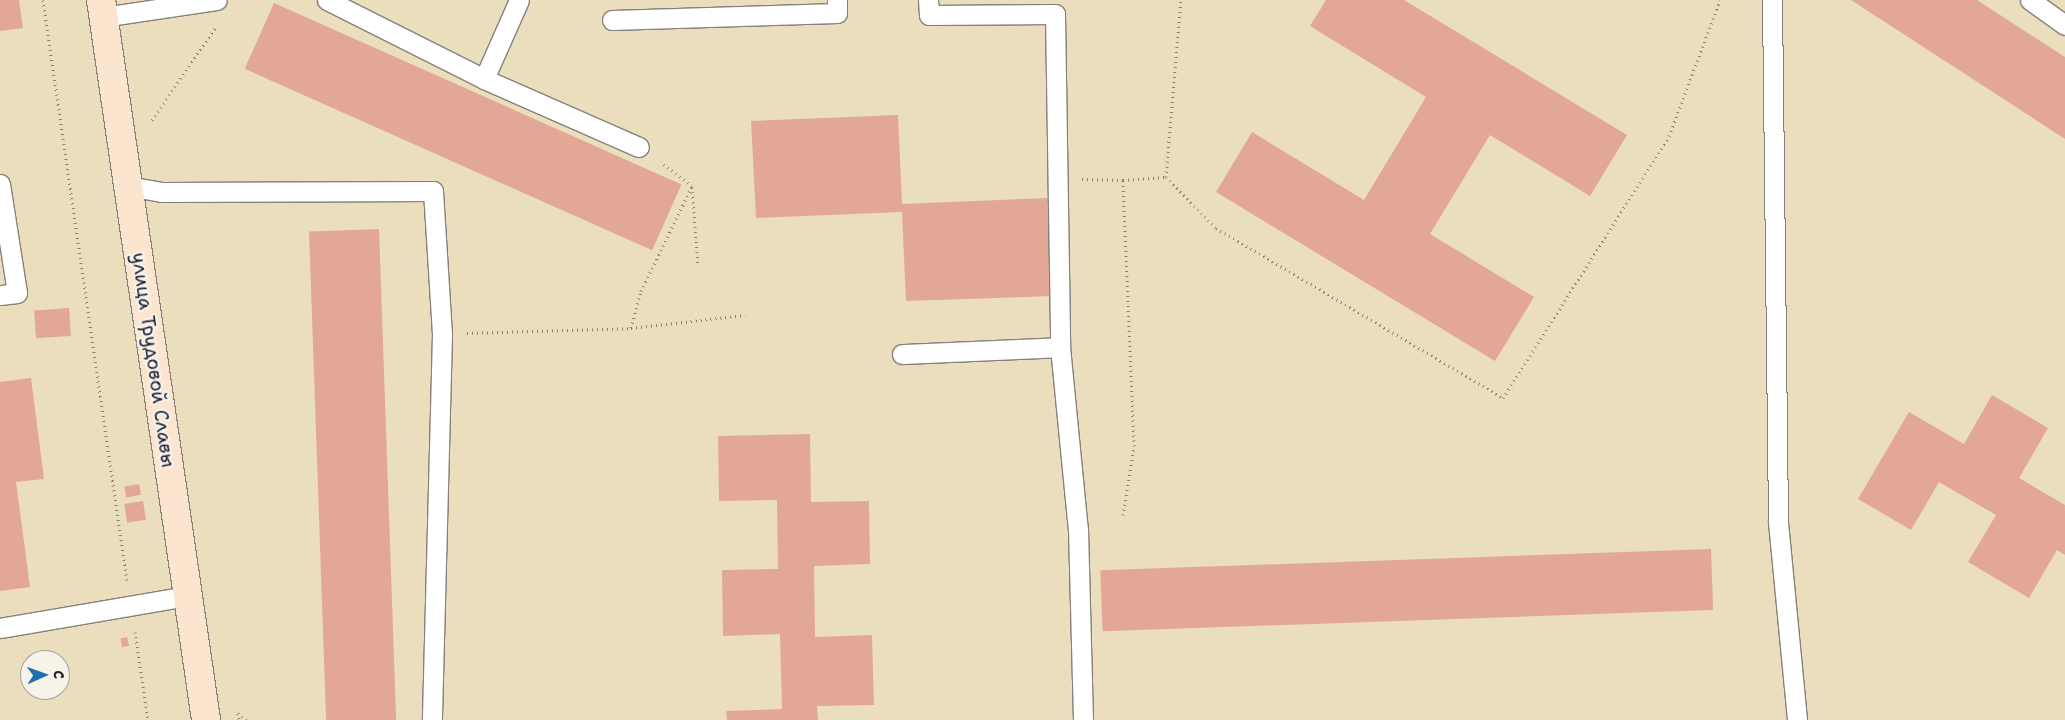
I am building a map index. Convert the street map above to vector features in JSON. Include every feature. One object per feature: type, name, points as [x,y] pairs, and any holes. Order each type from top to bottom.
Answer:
[{"type":"street","name":"улица Трудовой Славы","points":[[102,9],[206,720]]},
{"type":"lane","points":[[102,9],[217,0]]},
{"type":"lane","points":[[327,0],[484,79],[639,147]]},
{"type":"lane","points":[[484,79],[519,0]]},
{"type":"lane","points":[[612,20],[837,12],[837,0]]},
{"type":"lane","points":[[928,0],[930,16],[1055,14],[1060,347],[1078,529],[1083,720]]},
{"type":"lane","points":[[1772,0],[1778,522],[1797,720]]},
{"type":"lane","points":[[2030,0],[2065,25]]},
{"type":"lane","points":[[0,184],[17,293],[0,295]]},
{"type":"lane","points":[[128,186],[162,192],[432,192],[442,334],[432,720]]},
{"type":"lane","points":[[902,354],[1060,347]]},
{"type":"lane","points":[[0,628],[187,596]]},
{"type":"path","points":[[43,0],[130,607],[148,720]]},
{"type":"path","points":[[1181,0],[1166,177],[1216,228],[1503,398],[1669,136],[1720,0]]},
{"type":"path","points":[[152,120],[219,23]]},
{"type":"path","points":[[639,147],[692,186],[698,266]]},
{"type":"path","points":[[1056,178],[1123,180],[1166,177]]},
{"type":"path","points":[[1122,515],[1134,446],[1123,180]]},
{"type":"path","points":[[631,328],[641,291],[692,186]]},
{"type":"path","points":[[442,334],[631,328],[745,315]]},
{"type":"path","points":[[238,713],[247,720]]},
{"type":"building","points":[[0,0],[19,0],[23,28],[0,31]]},
{"type":"building","points":[[1326,0],[1404,0],[1627,135],[1590,196],[1490,135],[1430,234],[1534,297],[1495,361],[1216,192],[1252,132],[1364,200],[1426,97],[1310,26]]},
{"type":"building","points":[[1851,0],[1977,0],[2065,57],[2065,139]]},
{"type":"building","points":[[274,3],[681,184],[652,250],[245,69]]},
{"type":"building","points":[[898,115],[902,204],[1049,198],[1053,296],[906,301],[902,212],[756,218],[751,121]]},
{"type":"building","points":[[379,229],[396,720],[326,720],[309,231]]},
{"type":"building","points":[[69,308],[71,336],[36,338],[34,310]]},
{"type":"building","points":[[31,378],[44,479],[16,482],[30,587],[0,591],[0,382]]},
{"type":"building","points":[[1992,395],[2048,428],[2019,478],[2065,505],[2065,555],[2057,550],[2029,598],[1968,562],[1996,515],[1939,482],[1911,530],[1858,499],[1909,412],[1964,444]]},
{"type":"building","points":[[810,434],[811,502],[869,501],[870,564],[814,566],[815,637],[872,635],[874,705],[817,706],[818,720],[727,720],[726,711],[782,709],[780,634],[723,636],[722,570],[778,569],[777,500],[719,501],[718,436]]},
{"type":"building","points":[[139,484],[141,495],[126,497],[124,487]]},
{"type":"building","points":[[143,501],[146,520],[127,523],[124,504]]},
{"type":"building","points":[[1711,549],[1713,610],[1103,631],[1100,570]]},
{"type":"building","points":[[127,637],[129,646],[122,647],[120,639]]}]
